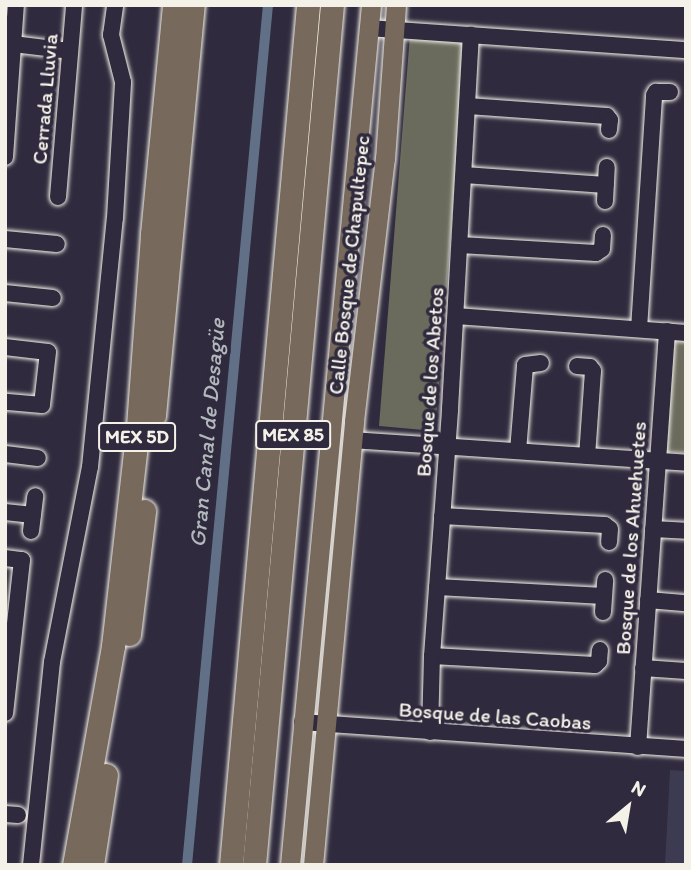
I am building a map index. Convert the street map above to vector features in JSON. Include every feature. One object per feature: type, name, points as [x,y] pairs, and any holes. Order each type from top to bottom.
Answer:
[{"type":"highway","name":"MEX 5D","points":[[74,865],[113,646],[138,426],[152,234],[174,5]]},
{"type":"highway","name":"MEX 5D","points":[[92,865],[136,592],[193,5]]},
{"type":"highway","name":"MEX 85","points":[[231,865],[308,5]]},
{"type":"highway","name":"MEX 85","points":[[254,865],[332,5]]},
{"type":"main road","name":"Calle Bosque de Chapultepec","points":[[290,865],[371,5]]},
{"type":"main road","name":"Calle Bosque de Chapultepec","points":[[313,865],[352,440],[385,159],[396,5]]},
{"type":"street","points":[[5,157],[9,43],[16,5]]},
{"type":"street","name":"Cerrada Lluvia","points":[[58,197],[74,5]]},
{"type":"street","points":[[31,865],[52,662],[90,467],[115,218],[123,82],[111,35],[115,5]]},
{"type":"street","points":[[369,28],[686,50]]},
{"type":"street","name":"Bosque de los Abetos","points":[[430,732],[432,656],[456,316],[471,36]]},
{"type":"street","points":[[9,43],[70,51]]},
{"type":"street","points":[[639,330],[654,95],[670,92]]},
{"type":"street","points":[[468,106],[607,116],[610,121],[609,130]]},
{"type":"street","points":[[464,176],[605,193],[607,167]]},
{"type":"street","points":[[460,245],[596,253],[602,249],[603,235]]},
{"type":"street","points":[[5,239],[57,244]]},
{"type":"street","points":[[5,293],[53,298]]},
{"type":"street","points":[[456,316],[686,333]]},
{"type":"street","name":"Bosque de los Ahuehuetes","points":[[638,747],[667,331]]},
{"type":"street","points":[[5,347],[48,352],[42,405],[5,402]]},
{"type":"street","points":[[518,451],[525,365],[541,363]]},
{"type":"street","points":[[577,366],[590,367],[593,371],[587,456]]},
{"type":"street","points":[[352,440],[686,463]]},
{"type":"street","points":[[5,454],[38,458]]},
{"type":"street","points":[[5,512],[32,523],[35,496]]},
{"type":"street","points":[[442,516],[606,525],[610,529],[609,542]]},
{"type":"street","points":[[653,529],[686,531]]},
{"type":"street","points":[[5,558],[22,560],[5,713]]},
{"type":"street","points":[[437,587],[604,604],[605,580]]},
{"type":"street","points":[[648,600],[686,603]]},
{"type":"street","points":[[432,656],[595,665],[599,661],[600,650]]},
{"type":"street","points":[[643,668],[686,671]]},
{"type":"street","name":"Bosque de las Caobas","points":[[302,722],[686,749]]},
{"type":"shaded area","points":[[670,770],[686,771],[686,865],[665,865]]},
{"type":"green space","points":[[410,35],[466,40],[435,431],[379,426]]},
{"type":"green space","points":[[672,337],[686,339],[686,453],[664,452]]},
{"type":"waterway","name":"Gran Canal de Desagüe","points":[[187,865],[268,5]]}]
